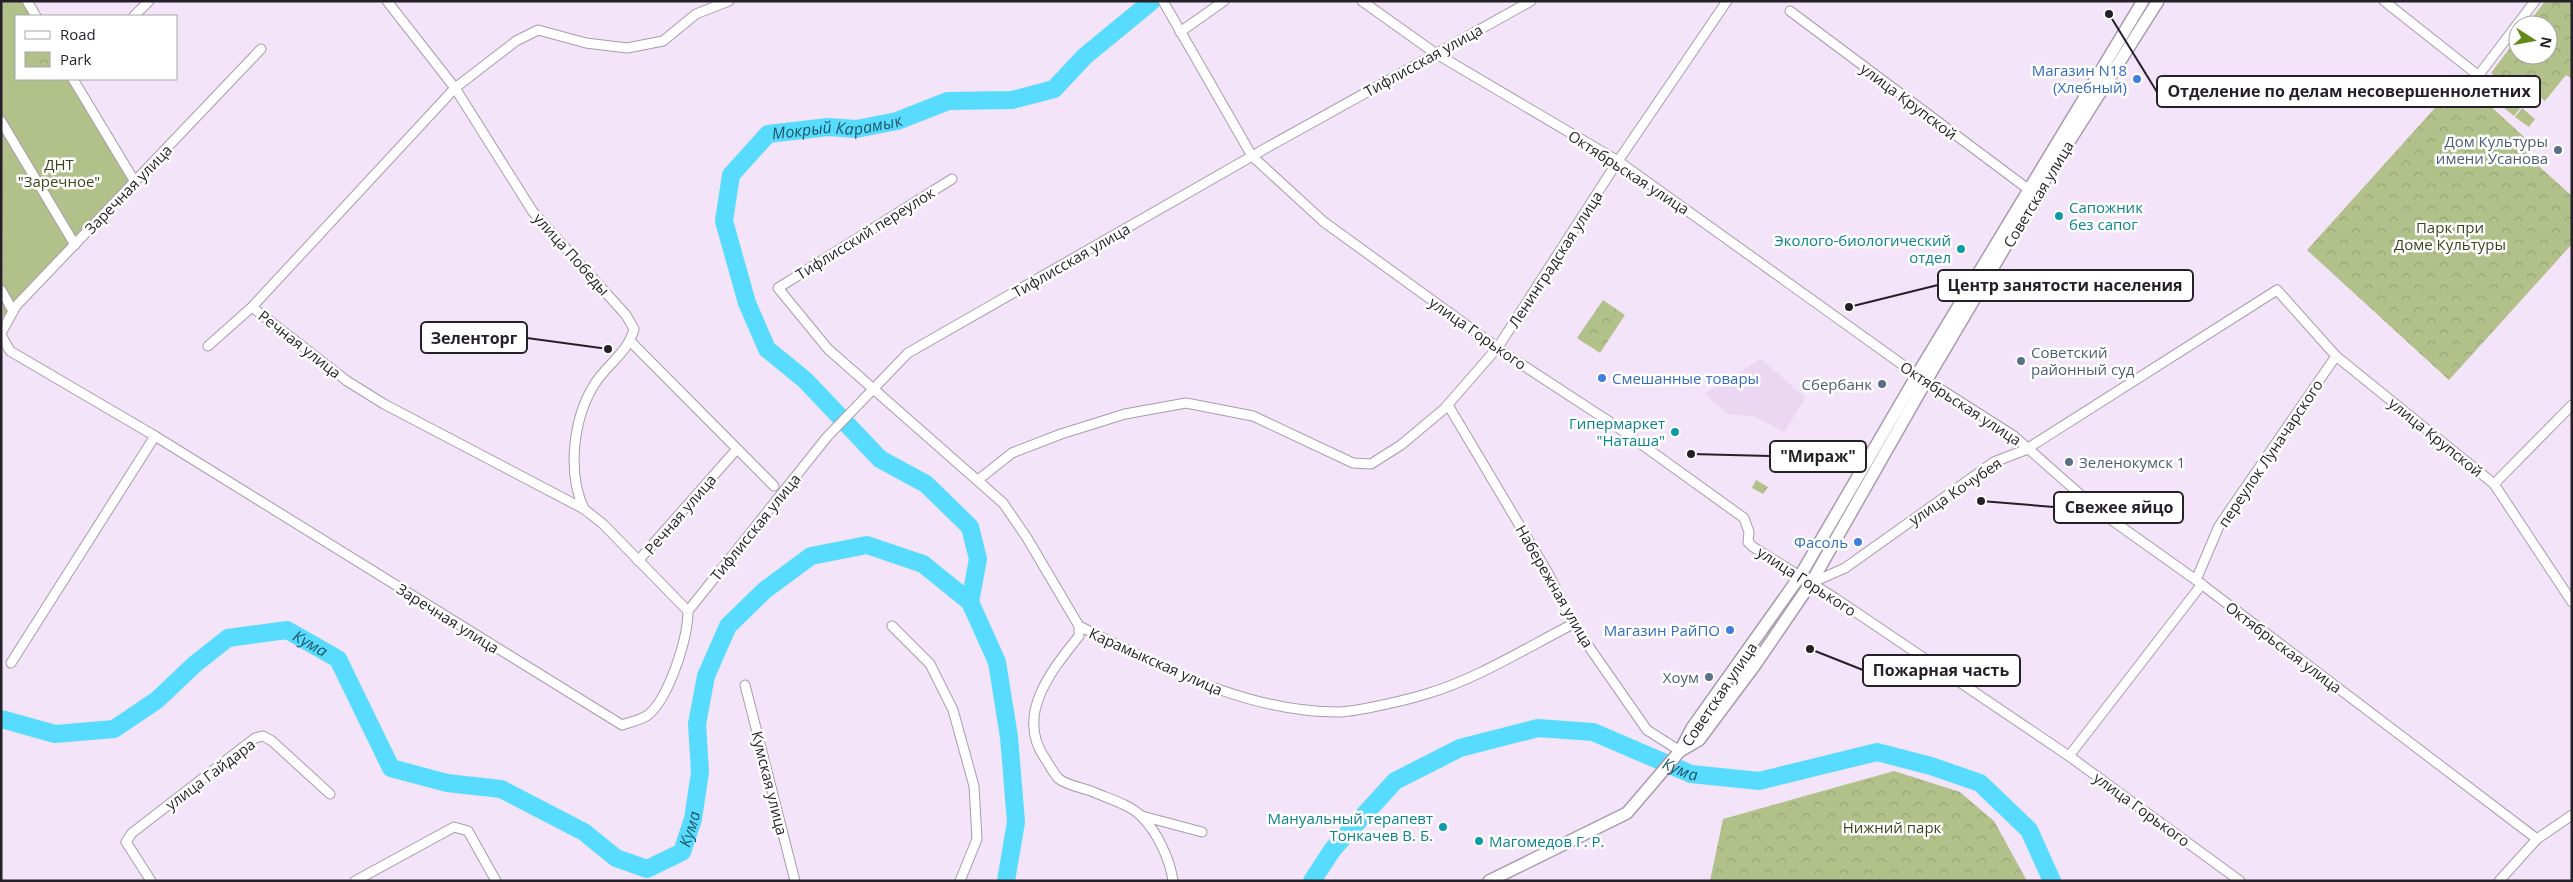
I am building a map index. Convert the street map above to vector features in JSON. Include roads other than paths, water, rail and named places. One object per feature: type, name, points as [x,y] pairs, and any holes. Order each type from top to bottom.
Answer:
[{"type":"street","points":[[27,1],[35,15]]},
{"type":"street","points":[[135,15],[149,1]]},
{"type":"street","name":"улица Победы","points":[[388,1],[455,88],[533,212],[628,316],[634,329],[631,342]]},
{"type":"street","name":"Речная улица","points":[[688,611],[603,524],[584,509],[384,404],[333,371],[252,307],[455,88],[516,41],[538,30],[586,43],[627,48],[663,41],[696,14],[715,3],[729,1]]},
{"type":"street","name":"улица Горького","points":[[1162,1],[1252,156],[1324,222],[1498,347],[1616,426],[1744,518],[1749,532],[1748,542],[2069,756],[2240,881]]},
{"type":"street","points":[[1180,32],[1224,1]]},
{"type":"street","name":"Октябрьская улица","points":[[1362,1],[1434,53],[1618,162],[1921,378],[2028,448],[2099,511],[2199,582],[2537,839]]},
{"type":"street","name":"Тифлисская улица","points":[[688,611],[828,437],[908,353],[1434,53],[1530,1]]},
{"type":"street","name":"Ленинградская улица","points":[[978,480],[1012,453],[1061,434],[1125,414],[1186,403],[1253,416],[1353,463],[1371,464],[1401,445],[1448,405],[1498,347],[1618,162],[1727,1]]},
{"type":"street","name":"Советская улица","points":[[1680,751],[1699,740],[1766,650],[1811,583],[1921,378],[2028,189],[2143,1]]},
{"type":"street","name":"Советская улица","points":[[1680,751],[1692,728],[1800,576],[1921,378],[2158,1]]},
{"type":"street","points":[[2384,1],[2481,78],[2535,1]]},
{"type":"street","name":"улица Крупской","points":[[1790,11],[2028,189]]},
{"type":"street","name":"Заречная улица","points":[[261,49],[14,311],[1,334],[10,351],[156,436],[622,725],[647,715],[662,699],[688,627],[688,611]]},
{"type":"street","points":[[74,80],[134,182]]},
{"type":"street","points":[[1,121],[75,245]]},
{"type":"street","name":"Тифлисский переулок","points":[[778,288],[952,179]]},
{"type":"street","name":"Карамыкская улица","points":[[778,288],[828,349],[1003,502],[1027,538],[1079,626],[1079,636],[1058,662],[1037,699],[1032,721],[1039,750],[1059,779],[1122,805],[1142,816],[1202,832]]},
{"type":"street","points":[[1,290],[14,311]]},
{"type":"street","name":"улица Крупской","points":[[2277,290],[2336,356],[2494,484],[2572,602]]},
{"type":"street","name":"улица Кочубея","points":[[1811,583],[1845,568],[1994,462],[2028,448],[2277,290]]},
{"type":"street","points":[[208,346],[252,307]]},
{"type":"street","points":[[584,509],[577,495],[575,473],[580,423],[594,384],[631,342],[774,486]]},
{"type":"street","name":"переулок Луначарского","points":[[2069,756],[2199,582],[2219,526],[2336,356]]},
{"type":"street","name":"Набережная улица","points":[[1448,405],[1548,573],[1574,624],[1648,730],[1680,751]]},
{"type":"street","points":[[2494,484],[2572,405]]},
{"type":"street","points":[[11,662],[156,436]]},
{"type":"street","name":"Речная улица","points":[[638,561],[737,449]]},
{"type":"street","name":"Карамыкская улица","points":[[1079,626],[1178,673],[1234,695],[1288,707],[1342,712],[1434,691],[1466,679],[1574,624]]},
{"type":"street","points":[[892,626],[930,664],[953,710],[974,786],[977,840],[960,881]]},
{"type":"street","name":"Кумская улица","points":[[745,685],[795,881]]},
{"type":"street","name":"улица Гайдара","points":[[151,881],[126,842],[132,833],[255,738],[263,736],[272,741],[330,794]]},
{"type":"street","points":[[1489,881],[1627,812],[1680,751]]},
{"type":"street","points":[[2499,881],[2537,839],[2572,815]]},
{"type":"street","name":"Карамыкская улица","points":[[1142,816],[1160,844],[1171,867],[1173,881]]},
{"type":"street","points":[[355,881],[454,827],[468,831],[496,881]]},
{"type":"waterway","name":"Мокрый Карамык","points":[[970,602],[978,559],[970,527],[926,484],[880,459],[805,380],[767,349],[747,303],[724,221],[731,175],[768,134],[828,127],[856,129],[897,121],[948,101],[1012,100],[1054,89],[1085,56],[1152,1]]},
{"type":"waterway","name":"Кума","points":[[1,719],[55,734],[114,729],[157,700],[195,664],[228,638],[287,630],[338,659],[391,768],[447,783],[501,789],[584,832],[616,858],[647,869],[682,852],[693,819],[700,772],[697,724],[706,676],[728,626],[765,590],[811,556],[867,545],[923,564],[970,602],[997,662],[1009,737],[1016,822],[1006,881]]},
{"type":"waterway","name":"Кума","points":[[1312,881],[1333,849],[1395,781],[1460,748],[1538,728],[1593,732],[1691,774],[1759,781],[1877,752],[1931,766],[1980,783],[2029,830],[2052,881]]},
{"type":"place","name":"Отделение по делам несовершеннолетних","points":[[2109,14]]},
{"type":"place","name":"Магазин N18 (Хлебный)","points":[[2137,79]]},
{"type":"place","name":"Дом Культуры имени Усанова","points":[[2558,150]]},
{"type":"place","name":"Сапожник без сапог","points":[[2059,216]]},
{"type":"place","name":"Эколого-биологический отдел","points":[[1961,249]]},
{"type":"place","name":"Центр занятости населения","points":[[1849,307]]},
{"type":"place","name":"Зеленторг","points":[[608,349]]},
{"type":"place","name":"Советский районный суд","points":[[2021,361]]},
{"type":"place","name":"Смешанные товары","points":[[1602,378]]},
{"type":"place","name":"Сбербанк","points":[[1882,384]]},
{"type":"place","name":"Гипермаркет \"Наташа\"","points":[[1675,432]]},
{"type":"place","name":"\"Мираж\"","points":[[1691,454]]},
{"type":"place","name":"Зеленокумск 1","points":[[2069,462]]},
{"type":"place","name":"Свежее яйцо","points":[[1981,501]]},
{"type":"place","name":"Фасоль","points":[[1858,542]]},
{"type":"place","name":"Магазин РайПО","points":[[1730,630]]},
{"type":"place","name":"Пожарная часть","points":[[1810,649]]},
{"type":"place","name":"Хоум","points":[[1709,677]]},
{"type":"place","name":"Мануальный терапевт Тонкачев В. Б.","points":[[1443,827]]},
{"type":"place","name":"Магомедов Г. Р.","points":[[1479,841]]},
{"type":"park label","name":"ДНТ \"Заречное\"","points":[[59,172]]},
{"type":"park label","name":"Парк при Доме Культуры","points":[[2450,236]]},
{"type":"park label","name":"Нижний парк","points":[[1892,827]]}]
